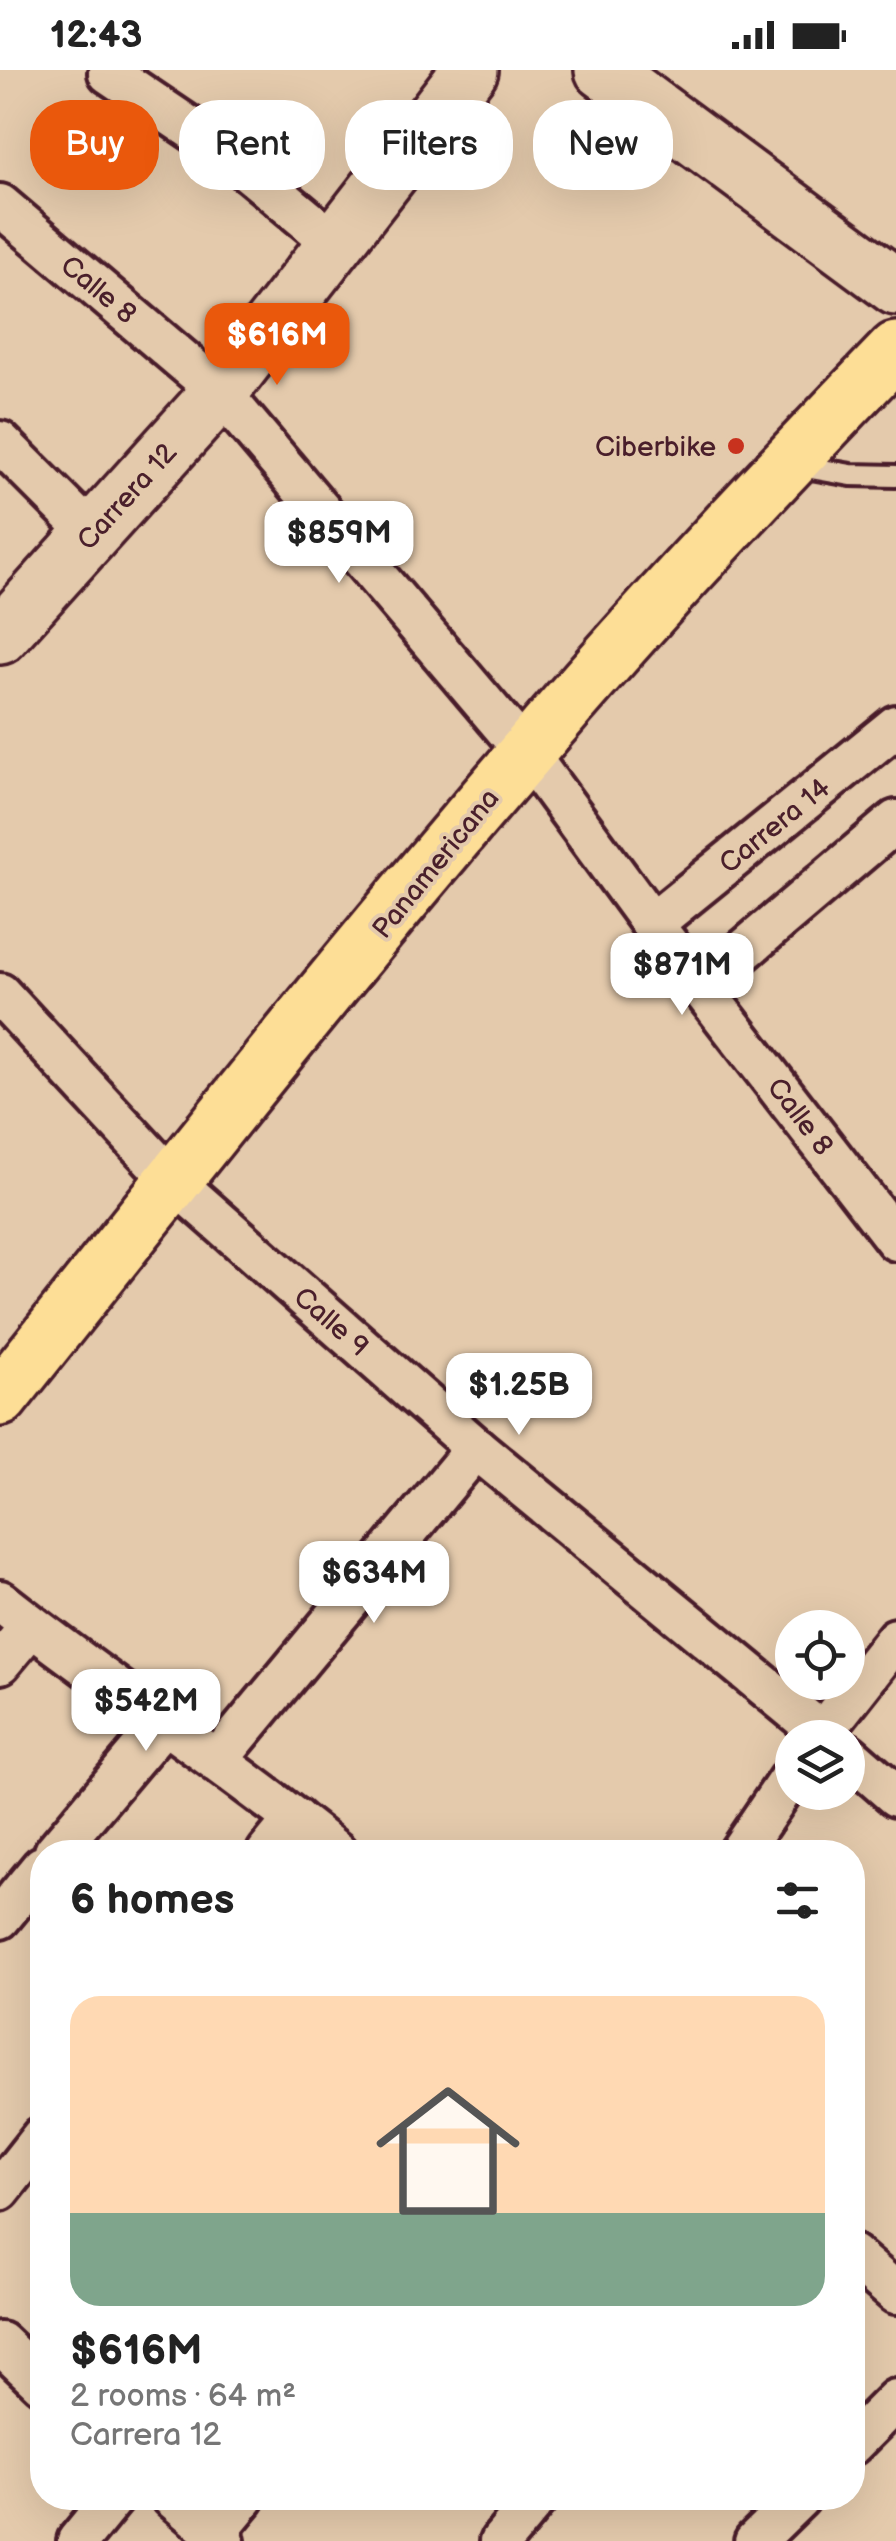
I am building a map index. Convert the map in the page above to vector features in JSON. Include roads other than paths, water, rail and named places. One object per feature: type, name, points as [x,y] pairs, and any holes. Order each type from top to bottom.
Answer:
[{"type":"main road","name":"Panamericana","points":[[0,1358],[164,1172],[711,511],[896,314]]},
{"type":"main road","name":"Panamericana","points":[[518,744],[896,350]]},
{"type":"main road","name":"Panamericana","points":[[0,1398],[164,1172]]},
{"type":"street","name":"Carrera 12","points":[[0,636],[220,392],[470,70]]},
{"type":"street","points":[[603,70],[896,287]]},
{"type":"street","points":[[109,73],[223,150],[336,244]]},
{"type":"street","name":"Calle 8","points":[[0,205],[220,392],[518,744],[896,1240]]},
{"type":"street","points":[[0,442],[92,534]]},
{"type":"street","name":"Carrera 14","points":[[652,924],[896,726]]},
{"type":"street","points":[[702,986],[896,821]]},
{"type":"street","name":"Calle 9","points":[[0,994],[164,1172],[476,1448],[805,1720]]},
{"type":"street","points":[[218,1760],[476,1448]]},
{"type":"street","points":[[0,1601],[322,1840]]},
{"type":"street","points":[[0,1664],[31,1626]]},
{"type":"street","points":[[842,1720],[896,1638]]},
{"type":"street","points":[[65,1840],[163,1724]]},
{"type":"street","name":"Calle 9","points":[[865,1770],[896,1796]]},
{"type":"street","points":[[748,1840],[775,1800]]},
{"type":"street","points":[[278,1840],[295,1818]]},
{"type":"street","points":[[0,1918],[30,1882]]},
{"type":"street","points":[[0,2190],[30,2152]]},
{"type":"street","points":[[865,2266],[896,2293]]},
{"type":"street","points":[[0,2343],[30,2369]]},
{"type":"street","points":[[865,2431],[896,2400]]},
{"type":"street","points":[[78,2541],[103,2510]]},
{"type":"street","points":[[187,2510],[219,2537],[236,2510]]},
{"type":"street","points":[[501,2541],[527,2510]]},
{"type":"street","points":[[755,2541],[786,2510]]},
{"type":"lane","points":[[786,464],[851,476],[896,476]]},
{"type":"place","name":"Ciberbike","points":[[736,446]]}]
